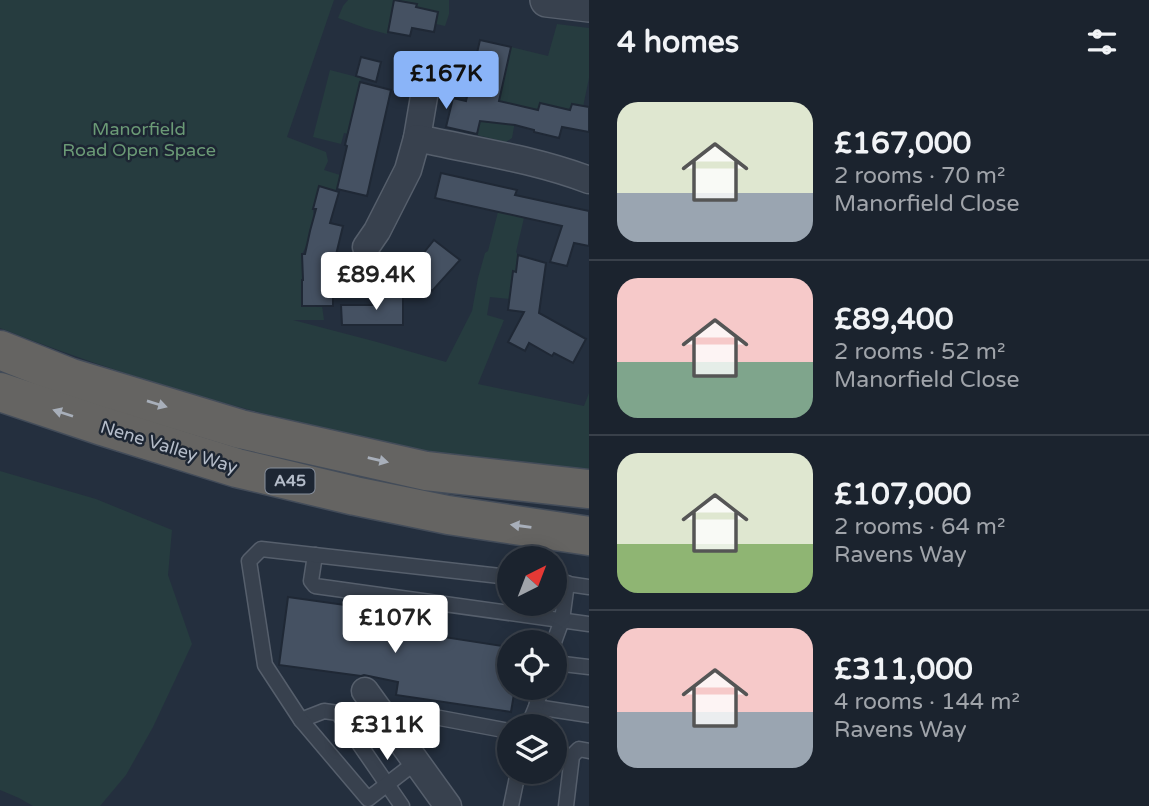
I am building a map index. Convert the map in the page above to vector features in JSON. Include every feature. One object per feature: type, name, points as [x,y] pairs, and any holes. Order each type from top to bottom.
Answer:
[{"type":"highway","name":"A45","points":[[0,351],[71,378],[254,432],[426,471],[589,489]]},
{"type":"highway","name":"Nene Valley Way","points":[[0,392],[237,468],[448,515],[589,536]]},
{"type":"street","points":[[547,0],[589,5]]},
{"type":"street","points":[[366,247],[408,170],[417,138],[428,74]]},
{"type":"street","points":[[417,138],[507,156],[589,180]]},
{"type":"street","points":[[365,691],[448,806]]},
{"type":"lane","points":[[416,762],[387,785],[371,803],[301,720],[265,665],[249,561],[261,549],[497,576]]},
{"type":"lane","points":[[315,555],[311,581],[316,586],[589,624]]},
{"type":"lane","points":[[567,583],[589,587]]},
{"type":"lane","points":[[558,630],[562,616]]},
{"type":"lane","points":[[567,664],[589,667]]},
{"type":"lane","points":[[533,714],[538,700]]},
{"type":"lane","points":[[536,707],[589,715]]},
{"type":"lane","points":[[301,720],[324,711],[338,713],[402,806]]},
{"type":"lane","points":[[440,718],[497,729]]},
{"type":"lane","points":[[566,806],[572,756],[579,749],[589,751]]},
{"type":"lane","points":[[511,806],[516,784]]},
{"type":"green space","name":"Manorfield Road Open Space","points":[[0,0],[334,0],[287,137],[326,152],[328,161],[324,170],[340,175],[336,191],[320,186],[313,209],[314,218],[302,254],[302,306],[322,306],[324,320],[293,320],[446,362],[472,311],[478,278],[498,212],[524,218],[516,252],[518,255],[511,299],[490,297],[487,315],[504,320],[478,384],[584,406],[589,393],[589,477],[422,450],[261,413],[155,383],[0,328]]},
{"type":"green space","points":[[348,0],[394,0],[387,34],[338,18]]},
{"type":"green space","points":[[397,0],[449,0],[449,14],[445,26],[436,24],[438,12]]},
{"type":"green space","points":[[557,24],[589,28],[589,78],[583,107],[570,110],[541,103],[538,110],[518,105],[512,138],[506,142],[477,135],[484,101],[498,104],[511,47],[548,56]]},
{"type":"green space","points":[[330,70],[361,78],[354,107],[353,135],[344,133],[341,144],[313,137]]},
{"type":"green space","points":[[0,471],[96,499],[172,530],[168,575],[192,644],[153,727],[126,775],[100,806],[33,806],[0,790]]},
{"type":"building","points":[[394,0],[417,4],[416,7],[438,12],[434,32],[412,28],[410,36],[388,32]]},
{"type":"building","points":[[480,40],[511,47],[499,101],[538,110],[540,103],[570,110],[572,104],[589,107],[589,132],[562,127],[559,138],[515,125],[480,121],[477,134],[446,127],[453,98],[466,101]]},
{"type":"building","points":[[361,57],[381,62],[376,82],[356,76]]},
{"type":"building","points":[[360,82],[391,90],[367,196],[337,189]]},
{"type":"building","points":[[441,173],[517,190],[515,195],[589,211],[589,246],[574,243],[567,266],[550,262],[562,226],[435,198]]},
{"type":"building","points":[[319,186],[339,192],[330,223],[343,226],[333,267],[333,306],[302,306],[302,254],[305,254]]},
{"type":"building","points":[[434,240],[460,260],[432,291],[416,278],[429,261],[422,255]]},
{"type":"building","points":[[518,255],[546,263],[539,313],[586,339],[573,363],[554,353],[552,356],[529,343],[525,351],[508,342],[524,312],[508,310]]},
{"type":"building","points":[[375,294],[403,294],[403,325],[342,325],[341,305],[375,305]]},
{"type":"building","points":[[288,597],[395,612],[392,629],[497,645],[497,700],[513,700],[511,712],[396,695],[398,682],[364,675],[279,665]]}]
